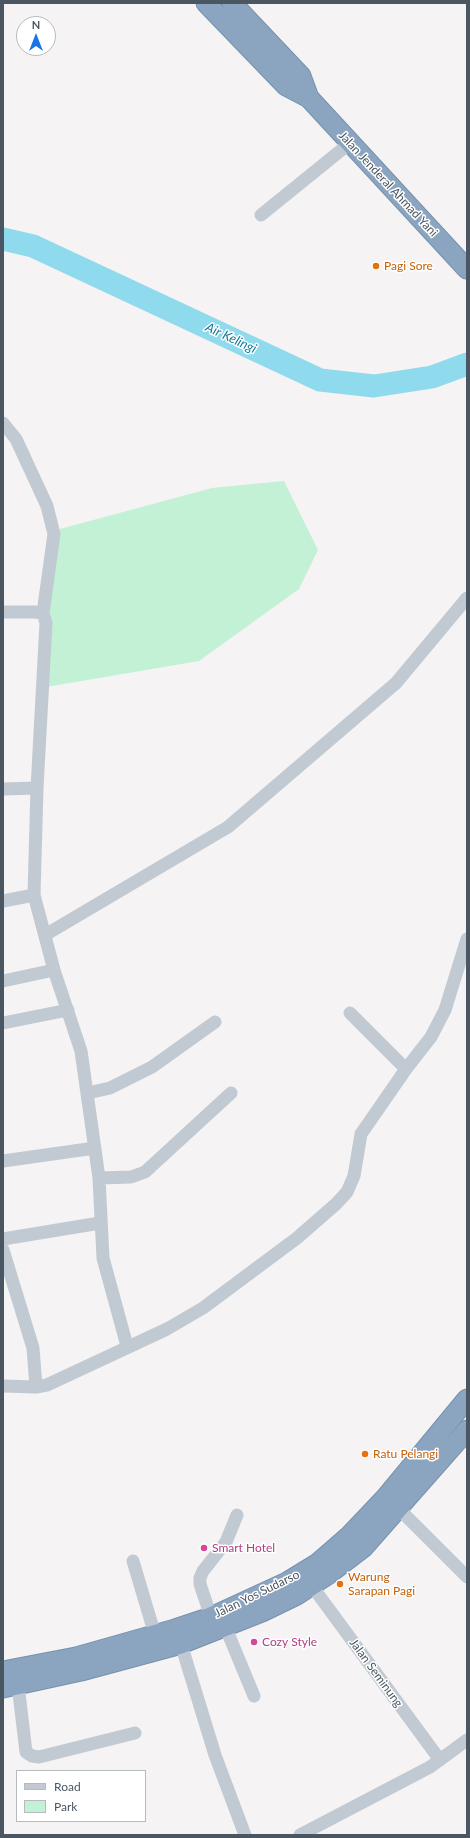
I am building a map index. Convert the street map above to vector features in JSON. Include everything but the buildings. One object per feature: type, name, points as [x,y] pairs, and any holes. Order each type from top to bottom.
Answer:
[{"type":"highway","name":"Jalan Jenderal Ahmad Yani","points":[[206,3],[286,86],[309,98],[465,267]]},
{"type":"highway","name":"Jalan Jenderal Ahmad Yani","points":[[232,3],[301,76],[309,98]]},
{"type":"highway","name":"Jalan Yos Sudarso","points":[[258,1605],[287,1582],[318,1563],[349,1536],[386,1497],[467,1398]]},
{"type":"highway","name":"Jalan Yos Sudarso","points":[[10,1686],[81,1671],[181,1644],[218,1621],[312,1586],[364,1548],[467,1430]]},
{"type":"highway","name":"Jalan Yos Sudarso","points":[[3,1671],[76,1657],[155,1634],[218,1621]]},
{"type":"street","points":[[261,216],[350,143]]},
{"type":"street","points":[[3,423],[16,439],[47,506],[54,534],[43,613],[46,623],[37,788],[34,895],[54,970],[81,1051],[99,1178],[100,1223],[103,1258],[127,1346]]},
{"type":"street","points":[[45,935],[228,827],[396,683],[467,598]]},
{"type":"street","points":[[3,612],[43,613]]},
{"type":"street","points":[[3,789],[37,788]]},
{"type":"street","points":[[3,901],[34,895]]},
{"type":"street","points":[[3,1386],[36,1387],[47,1385],[127,1346],[167,1329],[203,1308],[297,1238],[336,1204],[347,1192],[354,1176],[361,1134],[406,1068],[432,1038],[445,1010],[467,939]]},
{"type":"street","points":[[3,981],[54,970]]},
{"type":"street","points":[[3,1023],[68,1010]]},
{"type":"street","points":[[350,1013],[406,1068]]},
{"type":"street","points":[[88,1093],[110,1088],[152,1067],[215,1022]]},
{"type":"street","points":[[99,1178],[131,1177],[145,1172],[230,1093]]},
{"type":"street","points":[[3,1161],[95,1148]]},
{"type":"street","points":[[3,1239],[100,1223]]},
{"type":"street","points":[[3,1250],[33,1348],[36,1387]]},
{"type":"street","points":[[399,1509],[467,1577]]},
{"type":"street","points":[[237,1515],[226,1542],[203,1571],[200,1578],[200,1584],[254,1696]]},
{"type":"street","points":[[133,1561],[155,1634]]},
{"type":"street","name":"Jalan Seminung","points":[[312,1586],[440,1760]]},
{"type":"street","points":[[181,1644],[215,1755],[245,1835]]},
{"type":"street","points":[[10,1686],[26,1752],[32,1756],[39,1757],[135,1733]]},
{"type":"street","points":[[300,1835],[430,1767],[467,1740]]},
{"type":"green space","points":[[284,481],[318,550],[299,589],[199,661],[46,687],[47,612],[60,529],[212,488]]},
{"type":"waterway","name":"Air Kelingi","points":[[3,239],[33,246],[320,380],[374,386],[432,377],[467,364]]},
{"type":"place","name":"Pagi Sore","points":[[376,266]]},
{"type":"place","name":"Ratu Pelangi","points":[[365,1454]]},
{"type":"place","name":"Smart Hotel","points":[[204,1548]]},
{"type":"place","name":"Warung Sarapan Pagi","points":[[340,1584]]},
{"type":"place","name":"Cozy Style","points":[[254,1642]]}]
